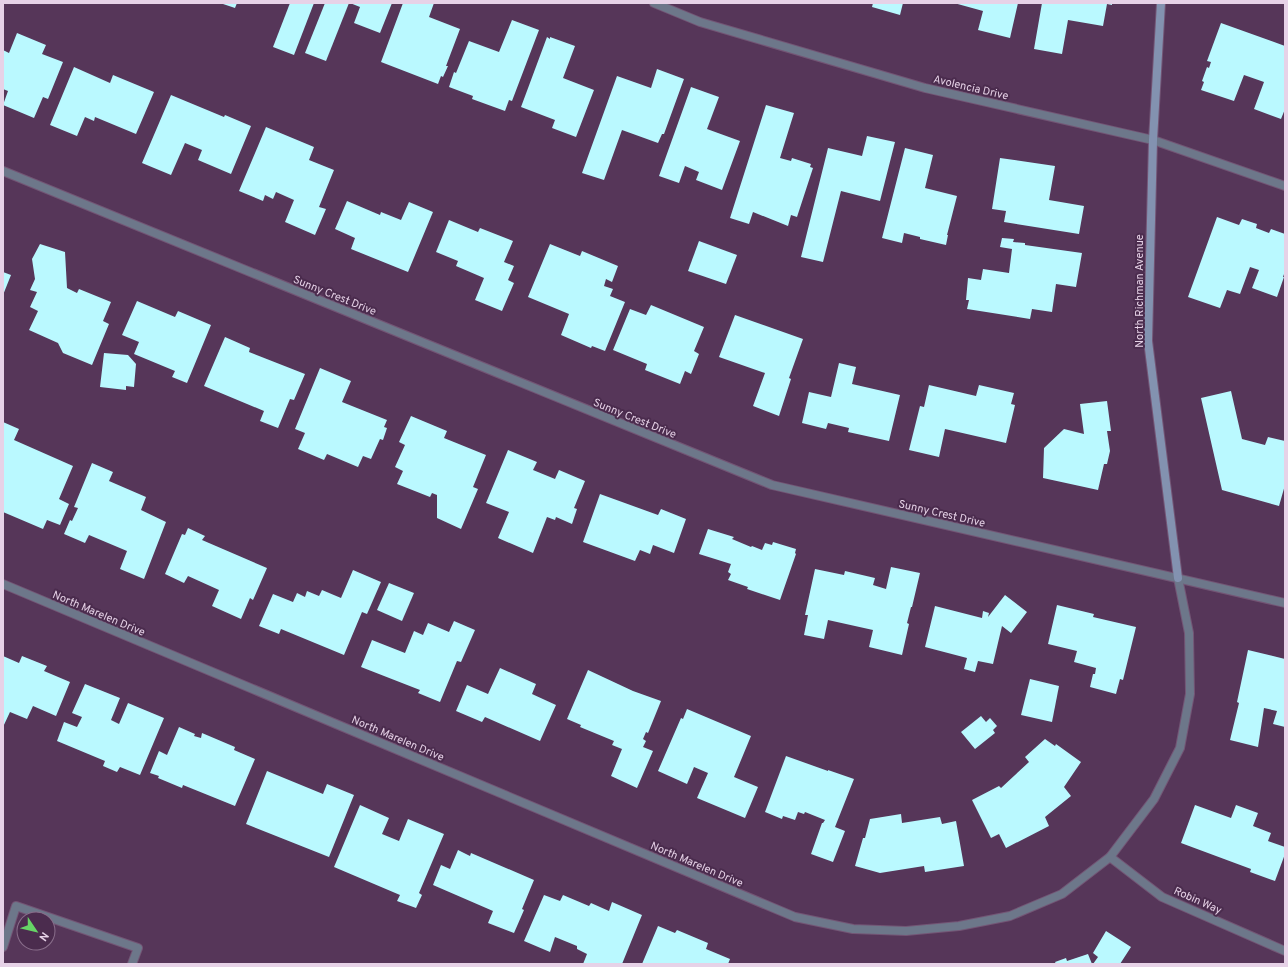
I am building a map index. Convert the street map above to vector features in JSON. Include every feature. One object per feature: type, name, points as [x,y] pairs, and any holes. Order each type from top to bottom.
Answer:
[{"type":"street","name":"Avolencia Drive","points":[[654,3],[700,22],[925,88],[1153,140],[1285,186]]},
{"type":"street","name":"North Richman Avenue","points":[[1161,3],[1153,140],[1148,341],[1178,578]]},
{"type":"street","name":"Sunny Crest Drive","points":[[3,171],[772,486],[1285,603]]},
{"type":"street","name":"North Marelen Drive","points":[[3,584],[795,917],[853,929],[906,931],[959,926],[1010,916],[1062,894],[1110,857],[1154,799],[1180,748],[1190,694],[1189,633],[1178,578]]},
{"type":"street","name":"Robin Way","points":[[1110,857],[1162,896],[1285,951]]},
{"type":"street","points":[[3,947],[16,906],[138,948],[132,964]]},
{"type":"building","points":[[220,3],[237,3],[235,8]]},
{"type":"building","points":[[290,3],[314,3],[294,55],[273,47]]},
{"type":"building","points":[[325,3],[349,3],[326,61],[305,53]]},
{"type":"building","points":[[350,3],[392,3],[380,33],[354,23],[360,7]]},
{"type":"building","points":[[403,3],[434,3],[429,17],[460,29],[446,66],[448,66],[443,77],[441,76],[438,84],[381,62]]},
{"type":"building","points":[[873,3],[903,3],[900,15],[872,7]]},
{"type":"building","points":[[954,3],[1018,3],[1010,38],[978,30],[983,11]]},
{"type":"building","points":[[1042,3],[1112,3],[1112,5],[1107,4],[1103,26],[1068,20],[1062,54],[1034,49]]},
{"type":"building","points":[[512,20],[539,30],[512,101],[509,100],[505,111],[472,99],[473,96],[449,87],[454,72],[456,73],[469,41],[499,52]]},
{"type":"building","points":[[1221,23],[1285,46],[1285,109],[1281,119],[1254,109],[1264,82],[1244,75],[1234,101],[1201,90],[1204,82],[1202,81],[1207,67],[1209,68],[1211,62],[1207,61]]},
{"type":"building","points":[[17,33],[46,45],[42,54],[63,62],[48,99],[43,97],[34,118],[3,105],[8,91],[3,89],[3,50],[9,53]]},
{"type":"building","points":[[547,37],[575,46],[563,78],[594,90],[576,137],[552,128],[555,120],[521,107]]},
{"type":"building","points":[[74,67],[110,83],[113,75],[154,92],[136,134],[95,117],[94,121],[85,117],[77,136],[50,125]]},
{"type":"building","points":[[657,69],[684,79],[664,134],[662,134],[658,143],[622,130],[604,180],[582,173],[617,76],[651,88]]},
{"type":"building","points":[[691,87],[719,97],[707,129],[740,141],[722,190],[696,180],[699,172],[685,166],[679,183],[659,176]]},
{"type":"building","points":[[171,95],[224,117],[225,115],[251,126],[231,174],[198,160],[202,150],[185,143],[171,175],[142,163]]},
{"type":"building","points":[[766,105],[794,113],[780,158],[791,161],[792,158],[811,164],[810,167],[813,168],[797,217],[791,215],[788,226],[753,212],[749,224],[730,218]]},
{"type":"building","points":[[266,127],[314,147],[309,160],[334,170],[319,207],[326,209],[315,235],[285,222],[294,200],[276,192],[273,199],[265,195],[263,201],[239,191]]},
{"type":"building","points":[[867,136],[895,142],[880,201],[841,191],[823,262],[801,257],[828,148],[862,156]]},
{"type":"building","points":[[905,148],[933,155],[925,188],[957,196],[947,235],[946,245],[920,239],[920,237],[904,233],[902,243],[882,238]]},
{"type":"building","points":[[1000,158],[1055,166],[1049,200],[1084,206],[1079,234],[1004,222],[1006,211],[992,209]]},
{"type":"building","points":[[347,201],[380,215],[381,212],[401,220],[409,202],[433,212],[408,272],[351,249],[355,238],[335,229]]},
{"type":"building","points":[[1217,217],[1239,225],[1242,219],[1257,224],[1256,228],[1269,233],[1271,229],[1285,234],[1285,271],[1277,297],[1252,288],[1259,270],[1250,267],[1240,294],[1227,290],[1220,308],[1188,297]]},
{"type":"building","points":[[449,220],[478,232],[480,228],[513,241],[504,262],[514,266],[508,280],[514,283],[502,311],[475,300],[484,278],[456,266],[458,261],[436,252]]},
{"type":"building","points":[[1002,238],[1014,239],[1013,242],[1025,243],[1025,245],[1082,253],[1076,287],[1056,284],[1052,312],[1032,309],[1030,319],[967,309],[969,300],[966,300],[968,278],[981,280],[983,269],[1009,273],[1012,249],[1000,247]]},
{"type":"building","points":[[699,241],[737,255],[726,284],[688,271]]},
{"type":"building","points":[[40,244],[65,252],[67,288],[77,293],[79,289],[111,302],[103,321],[109,324],[92,365],[63,353],[58,343],[29,330],[38,311],[30,307],[37,292],[30,290],[35,279],[32,259]]},
{"type":"building","points":[[550,244],[580,256],[582,251],[618,266],[612,282],[606,279],[604,286],[613,289],[610,296],[625,302],[605,351],[592,346],[591,348],[561,335],[569,314],[528,297]]},
{"type":"building","points":[[3,272],[11,275],[3,295]]},
{"type":"building","points":[[137,301],[175,317],[178,311],[211,325],[187,383],[172,377],[175,371],[134,354],[139,342],[122,335]]},
{"type":"building","points":[[651,305],[704,327],[694,351],[699,354],[691,374],[685,371],[680,384],[645,370],[647,364],[613,350],[630,309],[646,315]]},
{"type":"building","points":[[735,315],[803,339],[789,378],[791,379],[779,416],[753,406],[765,373],[719,357]]},
{"type":"building","points":[[225,337],[250,348],[249,352],[305,374],[294,400],[290,399],[278,428],[260,421],[264,411],[204,386]]},
{"type":"building","points":[[104,353],[128,355],[136,364],[134,387],[126,386],[126,390],[100,387]]},
{"type":"building","points":[[839,363],[856,367],[852,384],[900,395],[889,441],[848,432],[849,428],[828,423],[826,429],[802,423],[809,392],[831,397]]},
{"type":"building","points":[[320,368],[351,381],[342,402],[387,420],[384,427],[387,428],[383,440],[380,439],[371,459],[363,456],[358,467],[327,454],[324,460],[298,449],[305,433],[295,429]]},
{"type":"building","points":[[929,385],[976,396],[979,385],[1014,393],[1011,404],[1015,405],[1006,443],[945,429],[939,457],[909,450],[920,406],[924,407]]},
{"type":"building","points":[[1231,391],[1242,439],[1265,445],[1268,437],[1285,441],[1285,485],[1279,506],[1222,490],[1201,398]]},
{"type":"building","points":[[1107,401],[1111,431],[1107,431],[1110,451],[1107,464],[1104,464],[1098,490],[1043,478],[1044,448],[1064,429],[1084,434],[1080,404]]},
{"type":"building","points":[[411,416],[447,431],[444,438],[486,455],[473,487],[478,489],[461,529],[437,518],[437,495],[432,493],[430,497],[397,484],[403,471],[395,467],[405,445],[399,442]]},
{"type":"building","points":[[3,422],[19,429],[14,440],[73,466],[59,499],[69,504],[60,525],[47,520],[43,529],[3,512]]},
{"type":"building","points":[[508,450],[537,462],[533,470],[555,479],[559,470],[585,481],[574,508],[577,509],[572,524],[556,517],[555,520],[547,517],[533,553],[498,538],[509,512],[486,503]]},
{"type":"building","points":[[92,463],[113,472],[109,481],[146,497],[141,510],[166,522],[144,579],[120,569],[127,551],[89,535],[85,543],[64,534],[70,520],[72,521],[78,508],[74,507]]},
{"type":"building","points":[[600,494],[658,515],[661,509],[686,519],[674,553],[653,545],[650,554],[640,550],[635,561],[583,542]]},
{"type":"building","points":[[188,528],[205,536],[202,540],[267,568],[253,600],[250,598],[241,619],[212,606],[219,590],[188,576],[184,583],[165,574],[182,534],[185,535]]},
{"type":"building","points":[[708,529],[734,537],[732,539],[762,550],[765,543],[772,545],[773,542],[796,549],[796,554],[780,600],[747,589],[748,587],[728,580],[731,574],[728,572],[731,564],[699,554]]},
{"type":"building","points":[[891,567],[920,573],[907,623],[909,624],[902,655],[869,647],[873,630],[828,620],[824,639],[804,635],[808,615],[805,615],[815,569],[844,575],[845,571],[875,578],[873,585],[886,589]]},
{"type":"building","points":[[353,570],[381,582],[367,614],[362,612],[344,655],[281,629],[279,634],[259,626],[273,594],[293,602],[297,593],[305,597],[307,591],[319,596],[322,590],[341,598]]},
{"type":"building","points":[[389,583],[414,593],[402,621],[377,610]]},
{"type":"building","points":[[1005,595],[1027,612],[1011,633],[1002,626],[993,664],[978,661],[975,672],[964,669],[967,658],[925,647],[935,606],[982,618],[983,611],[989,613],[988,617]]},
{"type":"building","points":[[1057,605],[1094,614],[1093,617],[1136,627],[1123,680],[1120,679],[1116,694],[1090,687],[1096,668],[1074,662],[1077,651],[1048,644]]},
{"type":"building","points":[[454,621],[475,630],[461,662],[457,661],[440,702],[418,693],[420,690],[361,667],[372,640],[405,653],[414,631],[423,635],[428,623],[449,632]]},
{"type":"building","points":[[1248,650],[1285,659],[1285,727],[1273,724],[1277,711],[1264,708],[1258,747],[1230,740],[1239,703],[1237,702]]},
{"type":"building","points":[[3,656],[19,663],[22,656],[47,666],[44,671],[70,682],[56,716],[33,706],[27,719],[10,712],[3,727]]},
{"type":"building","points":[[500,668],[536,684],[532,694],[556,705],[540,741],[485,717],[482,722],[456,711],[467,685],[488,694]]},
{"type":"building","points":[[588,670],[633,691],[661,701],[648,733],[646,732],[643,739],[646,741],[643,747],[653,751],[637,788],[611,776],[622,749],[612,745],[614,741],[580,727],[581,725],[567,719]]},
{"type":"building","points":[[1030,679],[1059,686],[1052,722],[1021,715]]},
{"type":"building","points":[[85,684],[120,698],[111,720],[119,724],[128,703],[164,718],[140,775],[120,767],[117,772],[103,766],[105,761],[57,741],[64,722],[77,727],[82,717],[72,713]]},
{"type":"building","points":[[687,709],[751,736],[734,777],[758,787],[745,818],[697,798],[708,773],[694,767],[687,784],[658,771],[681,718],[683,719]]},
{"type":"building","points":[[981,716],[986,722],[990,718],[997,726],[993,730],[995,733],[975,749],[961,732]]},
{"type":"building","points":[[179,727],[195,734],[194,736],[201,738],[202,733],[235,747],[234,750],[255,759],[235,806],[183,785],[182,788],[150,773],[159,751],[167,755]]},
{"type":"building","points":[[1045,739],[1055,746],[1056,744],[1081,762],[1064,787],[1071,796],[1045,817],[1049,826],[1006,848],[999,834],[991,838],[972,800],[999,786],[1001,788],[1029,762],[1025,757]]},
{"type":"building","points":[[786,756],[854,779],[835,827],[845,831],[833,862],[811,854],[822,823],[825,820],[805,812],[804,814],[798,812],[795,820],[783,816],[782,819],[765,812]]},
{"type":"building","points":[[267,771],[323,794],[327,784],[354,795],[329,857],[246,824]]},
{"type":"building","points":[[360,805],[389,818],[382,834],[399,841],[408,819],[444,834],[419,893],[422,895],[416,908],[397,901],[400,895],[334,867]]},
{"type":"building","points":[[1195,805],[1231,818],[1236,805],[1258,813],[1253,826],[1271,833],[1268,841],[1285,847],[1285,854],[1275,881],[1250,872],[1251,869],[1181,843]]},
{"type":"building","points":[[901,814],[902,823],[940,817],[942,824],[956,821],[964,866],[925,872],[924,866],[880,873],[855,866],[870,819]]},
{"type":"building","points":[[458,850],[470,856],[471,853],[534,880],[522,909],[524,910],[514,933],[488,923],[493,911],[433,885],[441,865],[450,869]]},
{"type":"building","points":[[544,895],[560,901],[563,895],[589,906],[591,903],[609,911],[612,902],[642,915],[622,964],[583,964],[587,954],[577,949],[577,946],[555,937],[550,952],[524,941]]},
{"type":"building","points":[[658,926],[675,933],[677,930],[708,943],[706,949],[730,959],[728,964],[642,964]]},
{"type":"building","points":[[1106,931],[1131,947],[1120,964],[1093,964],[1098,957],[1093,953]]},
{"type":"building","points":[[1088,954],[1092,964],[1056,964],[1055,962],[1066,958],[1067,961]]}]
